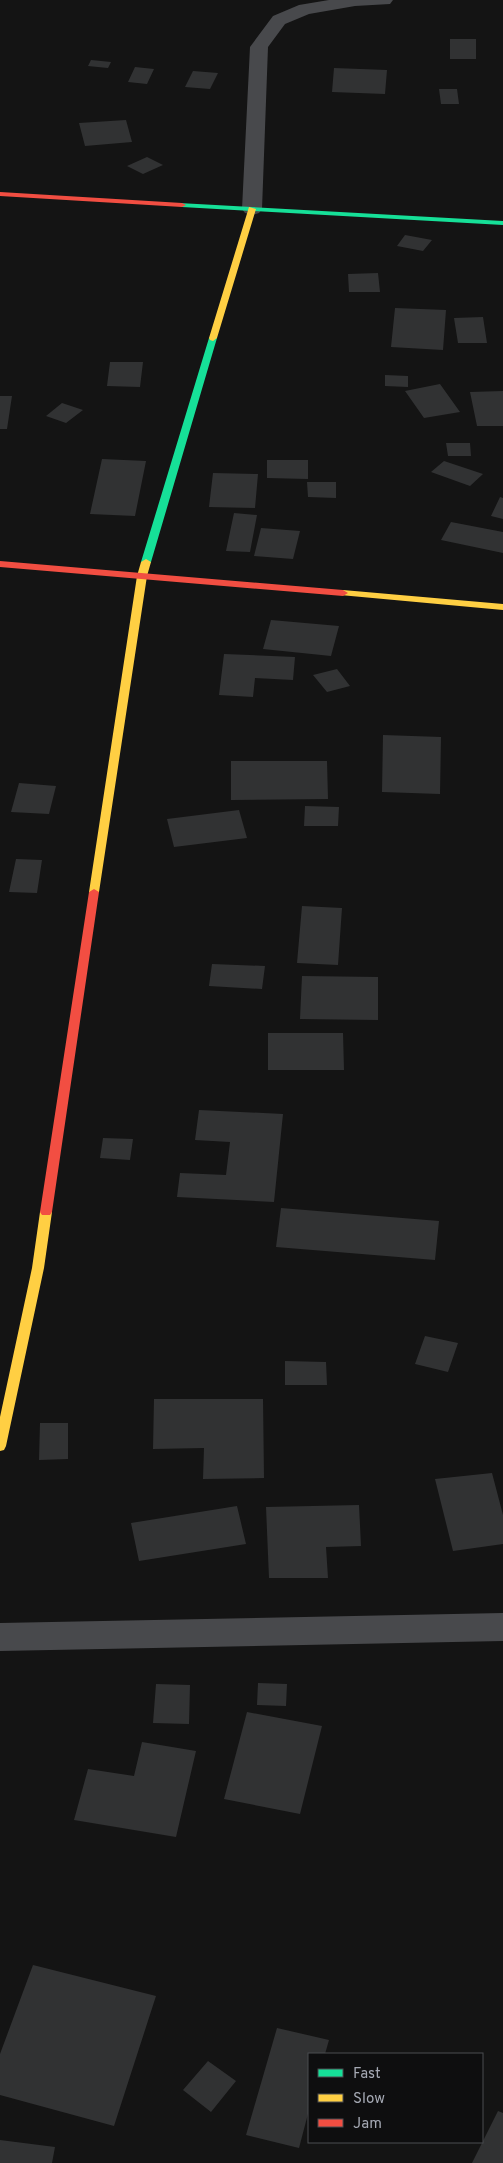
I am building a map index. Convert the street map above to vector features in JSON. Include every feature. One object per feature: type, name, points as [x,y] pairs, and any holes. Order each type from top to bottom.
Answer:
[{"type":"street","points":[[0,1446],[38,1268],[142,576],[252,209],[259,47],[278,20],[280,0]]},
{"type":"street","points":[[278,20],[305,9],[355,1],[384,0]]},
{"type":"street","points":[[0,194],[503,223]]},
{"type":"street","points":[[0,564],[503,607]]},
{"type":"street","points":[[0,1637],[503,1627]]},
{"type":"building","points":[[450,39],[476,39],[476,59],[450,59]]},
{"type":"building","points":[[91,60],[111,62],[108,68],[88,66]]},
{"type":"building","points":[[135,67],[154,69],[147,84],[128,82]]},
{"type":"building","points":[[334,68],[387,70],[385,94],[332,92]]},
{"type":"building","points":[[193,71],[218,73],[210,89],[185,87]]},
{"type":"building","points":[[439,89],[457,89],[459,104],[441,104]]},
{"type":"building","points":[[126,120],[132,142],[85,146],[79,123]]},
{"type":"building","points":[[147,157],[163,165],[143,174],[127,166]]},
{"type":"building","points":[[405,235],[432,240],[423,251],[397,246]]},
{"type":"building","points":[[378,273],[380,292],[349,292],[348,274]]},
{"type":"building","points":[[395,308],[446,310],[443,350],[391,347]]},
{"type":"building","points":[[483,317],[487,343],[458,343],[454,318]]},
{"type":"building","points":[[110,362],[143,362],[140,387],[107,386]]},
{"type":"building","points":[[385,375],[408,376],[408,387],[385,386]]},
{"type":"building","points":[[440,384],[460,412],[424,418],[405,391]]},
{"type":"building","points":[[503,391],[503,426],[477,426],[470,392]]},
{"type":"building","points":[[0,396],[12,396],[7,429],[0,429]]},
{"type":"building","points":[[62,403],[83,410],[66,423],[46,416]]},
{"type":"building","points":[[446,443],[470,443],[471,456],[448,456]]},
{"type":"building","points":[[102,459],[146,461],[135,516],[90,514]]},
{"type":"building","points":[[267,460],[308,460],[308,479],[267,478]]},
{"type":"building","points":[[444,461],[483,474],[470,486],[431,472]]},
{"type":"building","points":[[213,473],[258,474],[255,508],[209,507]]},
{"type":"building","points":[[307,482],[336,482],[336,498],[308,497]]},
{"type":"building","points":[[500,497],[503,498],[503,519],[491,516]]},
{"type":"building","points":[[234,513],[257,515],[250,552],[226,551]]},
{"type":"building","points":[[451,522],[503,532],[503,553],[441,540]]},
{"type":"building","points":[[261,528],[300,531],[293,559],[254,556]]},
{"type":"building","points":[[271,620],[339,626],[331,656],[263,649]]},
{"type":"building","points":[[224,654],[295,657],[293,680],[255,678],[253,697],[219,695]]},
{"type":"building","points":[[337,669],[350,686],[327,692],[313,675]]},
{"type":"building","points":[[383,735],[441,737],[440,794],[382,792]]},
{"type":"building","points":[[231,761],[327,761],[328,799],[231,800]]},
{"type":"building","points":[[19,783],[56,786],[49,814],[11,812]]},
{"type":"building","points":[[305,806],[339,807],[338,826],[304,826]]},
{"type":"building","points":[[239,810],[247,838],[174,847],[167,819]]},
{"type":"building","points":[[16,859],[42,860],[37,893],[9,892]]},
{"type":"building","points":[[302,906],[342,908],[338,965],[297,963]]},
{"type":"building","points":[[212,964],[265,966],[262,989],[209,986]]},
{"type":"building","points":[[302,976],[378,977],[378,1020],[300,1019]]},
{"type":"building","points":[[268,1033],[343,1033],[344,1070],[268,1070]]},
{"type":"building","points":[[199,1110],[283,1114],[274,1202],[177,1197],[180,1173],[226,1175],[230,1142],[195,1140]]},
{"type":"building","points":[[103,1138],[133,1139],[130,1160],[100,1158]]},
{"type":"building","points":[[281,1208],[439,1221],[435,1260],[276,1247]]},
{"type":"building","points":[[425,1336],[458,1343],[448,1372],[415,1364]]},
{"type":"building","points":[[285,1361],[326,1362],[327,1385],[285,1385]]},
{"type":"building","points":[[154,1399],[263,1399],[264,1478],[203,1479],[204,1448],[153,1449]]},
{"type":"building","points":[[40,1423],[68,1423],[68,1459],[39,1460]]},
{"type":"building","points":[[492,1473],[503,1515],[503,1544],[453,1551],[435,1479]]},
{"type":"building","points":[[359,1505],[361,1546],[326,1547],[328,1578],[269,1578],[266,1507]]},
{"type":"building","points":[[237,1506],[246,1544],[139,1561],[131,1523]]},
{"type":"building","points":[[258,1683],[287,1684],[286,1706],[257,1705]]},
{"type":"building","points":[[156,1684],[190,1685],[189,1724],[153,1723]]},
{"type":"building","points":[[247,1712],[322,1726],[300,1814],[224,1799]]},
{"type":"building","points":[[142,1742],[196,1751],[176,1837],[74,1820],[88,1769],[134,1776]]},
{"type":"building","points":[[33,1965],[156,1996],[114,2126],[0,2095],[0,2054]]},
{"type":"building","points":[[277,2028],[329,2040],[325,2053],[308,2053],[308,2114],[299,2148],[246,2135]]},
{"type":"building","points":[[208,2061],[236,2081],[211,2112],[183,2090]]},
{"type":"building","points":[[498,2111],[503,2113],[503,2163],[472,2163]]},
{"type":"building","points":[[0,2140],[55,2147],[52,2163],[0,2163]]},
{"type":"traffic: fast","points":[[182,205],[503,223]]},
{"type":"traffic: fast","points":[[146,562],[213,338]]},
{"type":"traffic: slow","points":[[213,338],[252,209]]},
{"type":"traffic: slow","points":[[94,892],[142,576],[146,562]]},
{"type":"traffic: slow","points":[[343,593],[503,607]]},
{"type":"traffic: slow","points":[[0,1446],[38,1268],[46,1212]]},
{"type":"traffic: jam","points":[[0,194],[182,205]]},
{"type":"traffic: jam","points":[[0,564],[343,593]]},
{"type":"traffic: jam","points":[[46,1212],[94,892]]}]
